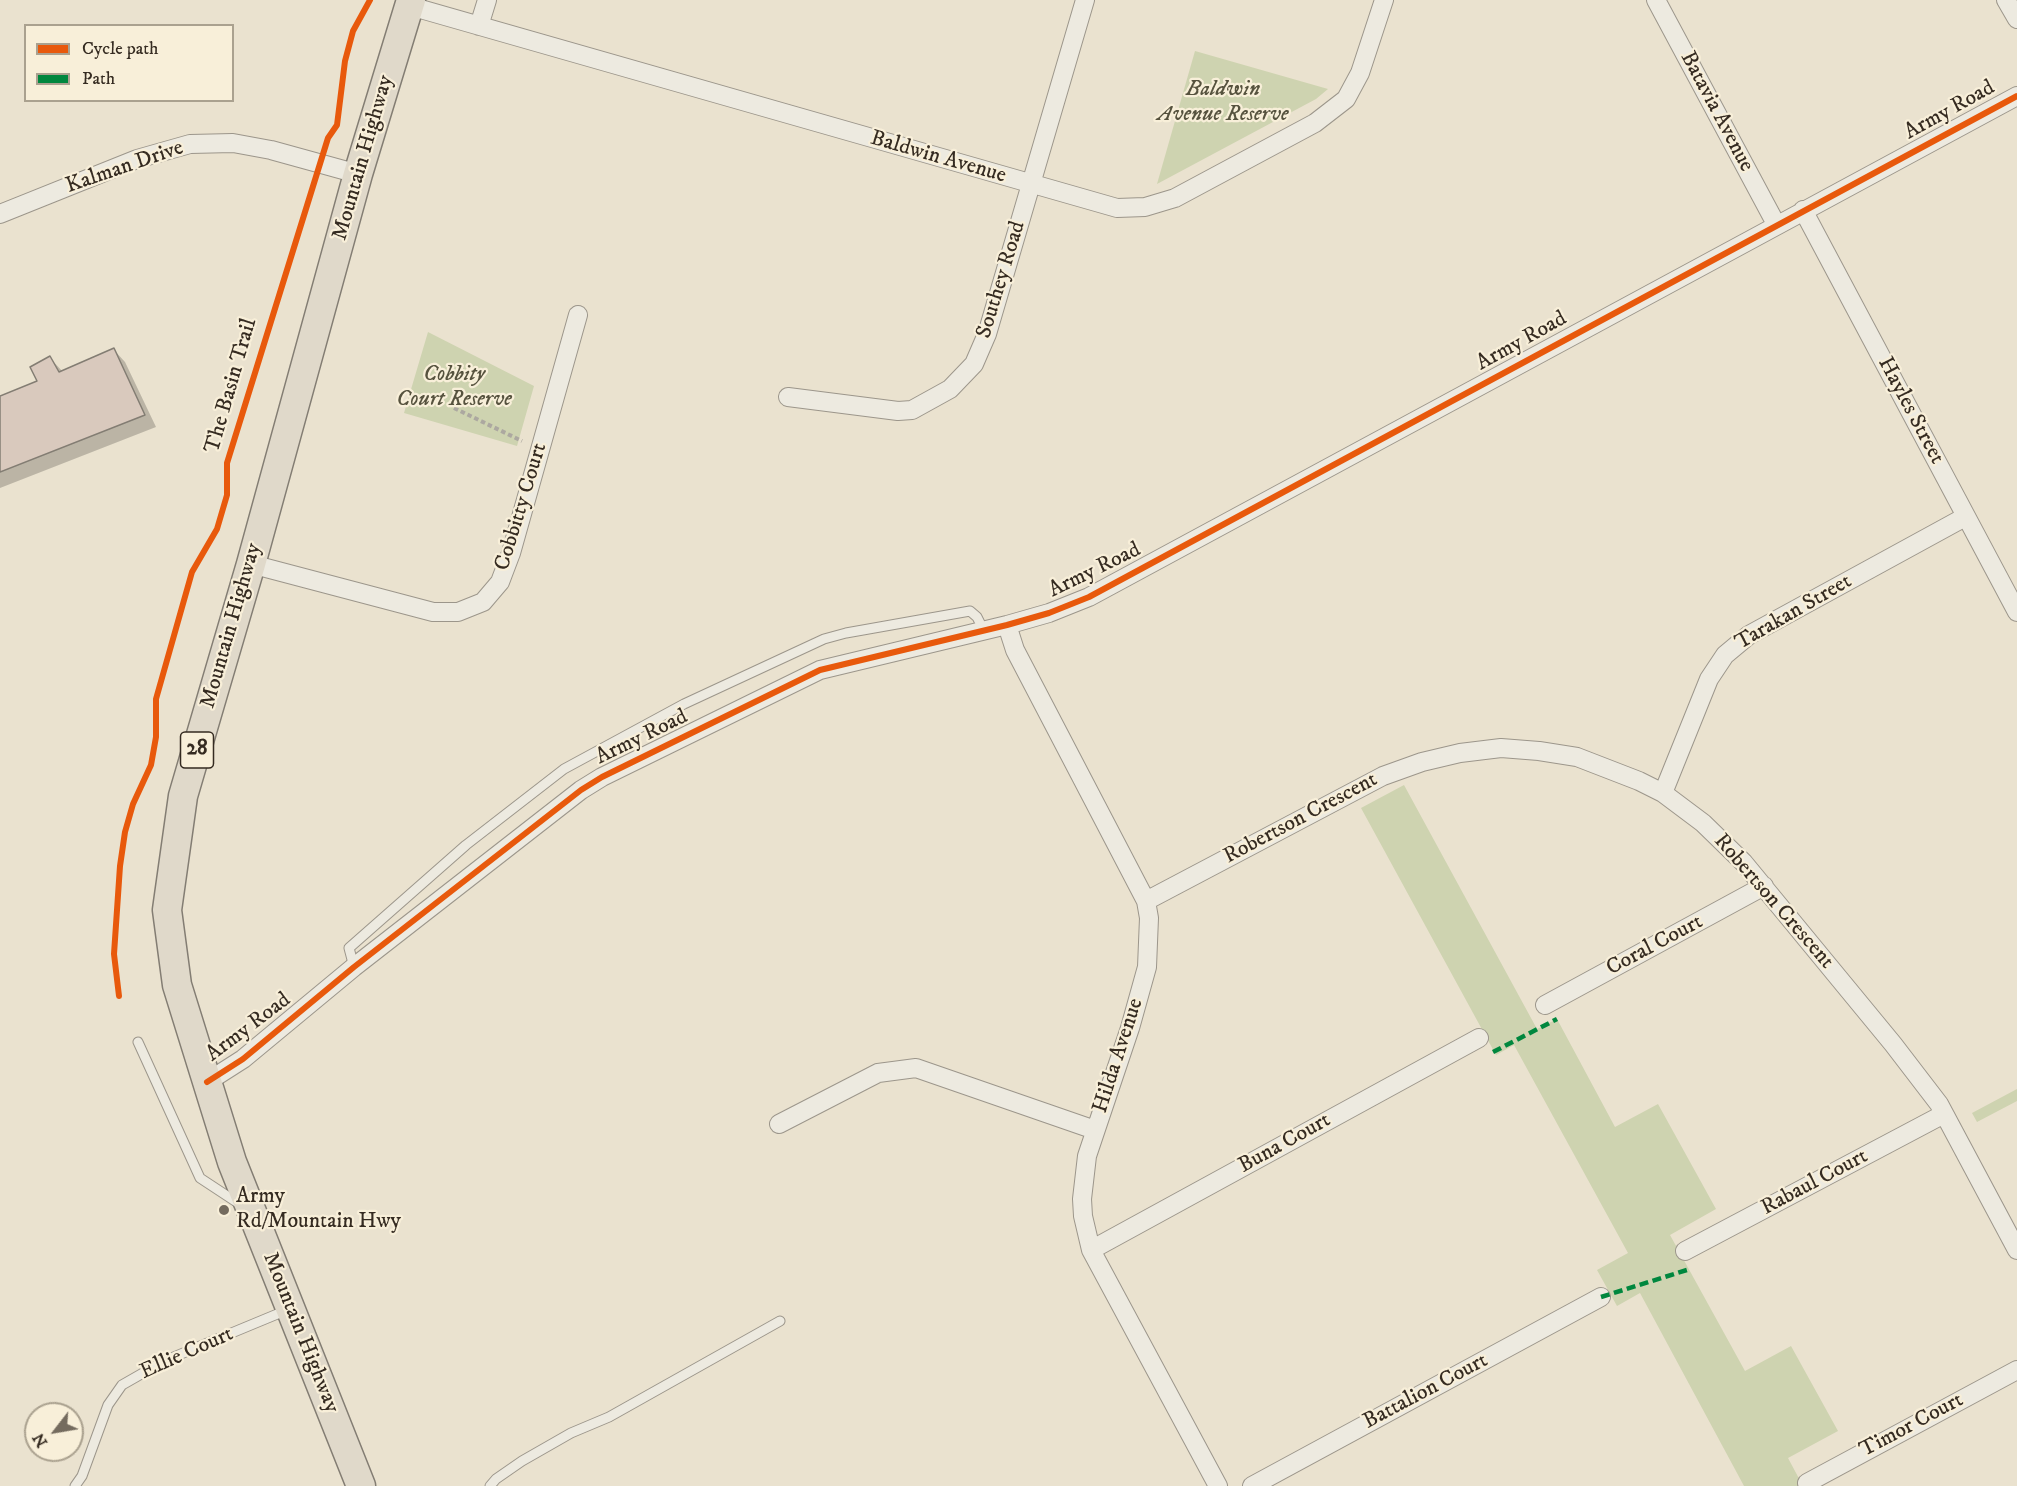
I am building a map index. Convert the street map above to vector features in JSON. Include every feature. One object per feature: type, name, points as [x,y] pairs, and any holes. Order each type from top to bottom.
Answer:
[{"type":"main road","name":"Mountain Highway","points":[[361,1486],[251,1211],[207,1082],[177,985],[167,910],[183,796],[251,564],[358,174],[410,3]]},
{"type":"street","points":[[479,26],[487,0]]},
{"type":"street","name":"Southey Road","points":[[788,397],[898,411],[912,410],[950,389],[974,364],[987,334],[1085,0]]},
{"type":"street","name":"Baldwin Avenue","points":[[410,3],[479,26],[1117,208],[1145,207],[1185,193],[1316,123],[1346,99],[1360,74],[1384,0]]},
{"type":"street","name":"Batavia Avenue","points":[[1656,0],[1776,224]]},
{"type":"street","points":[[2006,0],[2017,19]]},
{"type":"street","name":"Army Road","points":[[207,1082],[243,1059],[354,967],[581,790],[602,777],[820,670],[1007,625],[1049,613],[1089,597],[1776,224],[2017,96]]},
{"type":"street","name":"Kalman Drive","points":[[0,214],[137,159],[190,144],[233,143],[271,150],[358,174]]},
{"type":"street","name":"Hayles Street","points":[[1803,210],[2017,612]]},
{"type":"street","name":"Cobbitty Court","points":[[251,564],[433,612],[458,612],[483,602],[500,582],[511,553],[578,315]]},
{"type":"street","name":"Tarakan Street","points":[[1663,793],[1709,679],[1725,655],[1749,635],[1965,517]]},
{"type":"street","name":"Hilda Avenue","points":[[1007,625],[1015,650],[1146,901],[1149,918],[1147,967],[1130,1028],[1086,1156],[1082,1199],[1092,1251],[1218,1486]]},
{"type":"street","name":"Robertson Crescent","points":[[1146,901],[1383,776],[1422,762],[1460,753],[1501,748],[1577,757],[1663,793],[1703,823],[1764,886],[1893,1044],[1944,1114],[2017,1250]]},
{"type":"street","name":"Coral Court","points":[[1545,1005],[1764,886]]},
{"type":"street","name":"Buna Court","points":[[1092,1251],[1479,1038]]},
{"type":"street","points":[[779,1124],[878,1073],[916,1068],[1095,1130]]},
{"type":"street","name":"Rabaul Court","points":[[1685,1251],[1944,1114]]},
{"type":"street","name":"Battalion Court","points":[[1252,1486],[1601,1297]]},
{"type":"street","name":"Timor Court","points":[[1807,1483],[2017,1370]]},
{"type":"lane","points":[[354,967],[349,948],[466,845],[564,769],[684,704],[824,639],[846,633],[970,611],[977,617],[984,631]]},
{"type":"lane","points":[[138,1042],[200,1178],[251,1211]]},
{"type":"lane","name":"Ellie Court","points":[[75,1486],[82,1476],[108,1405],[122,1385],[164,1361],[289,1309]]},
{"type":"lane","points":[[490,1486],[513,1467],[561,1439],[609,1417],[780,1321]]},
{"type":"path","points":[[454,408],[522,441]]},
{"type":"green space","name":"Baldwin Avenue Reserve","points":[[1195,51],[1328,89],[1316,99],[1157,184]]},
{"type":"green space","name":"Cobbity Court Reserve","points":[[428,332],[534,386],[517,446],[404,413]]},
{"type":"green space","points":[[1404,785],[1537,1029],[1557,1019],[1615,1127],[1658,1104],[1716,1209],[1670,1235],[1745,1371],[1791,1346],[1838,1431],[1788,1458],[1803,1486],[1744,1486],[1640,1293],[1617,1306],[1597,1270],[1628,1253],[1514,1045],[1496,1055],[1361,808]]},
{"type":"green space","points":[[2017,1089],[2017,1101],[1977,1122],[1972,1113]]},
{"type":"building","points":[[114,348],[145,415],[0,472],[0,396],[37,381],[30,367],[50,356],[59,372]]},
{"type":"marked path","points":[[1493,1052],[1557,1019]]},
{"type":"marked path","points":[[1601,1297],[1690,1269]]},
{"type":"cycle path","name":"The Basin Trail","points":[[119,996],[114,954],[120,866],[125,832],[133,804],[151,765],[156,737],[156,699],[192,572],[217,529],[227,495],[227,463],[328,138],[337,125],[345,61],[353,31],[370,0]]},
{"type":"cycle path","points":[[207,1082],[243,1059],[354,967],[581,790],[602,777],[820,670],[1007,625],[1049,613],[1089,597],[2017,96]]},
{"type":"place","name":"Army Rd/Mountain Hwy","points":[[224,1210]]}]
